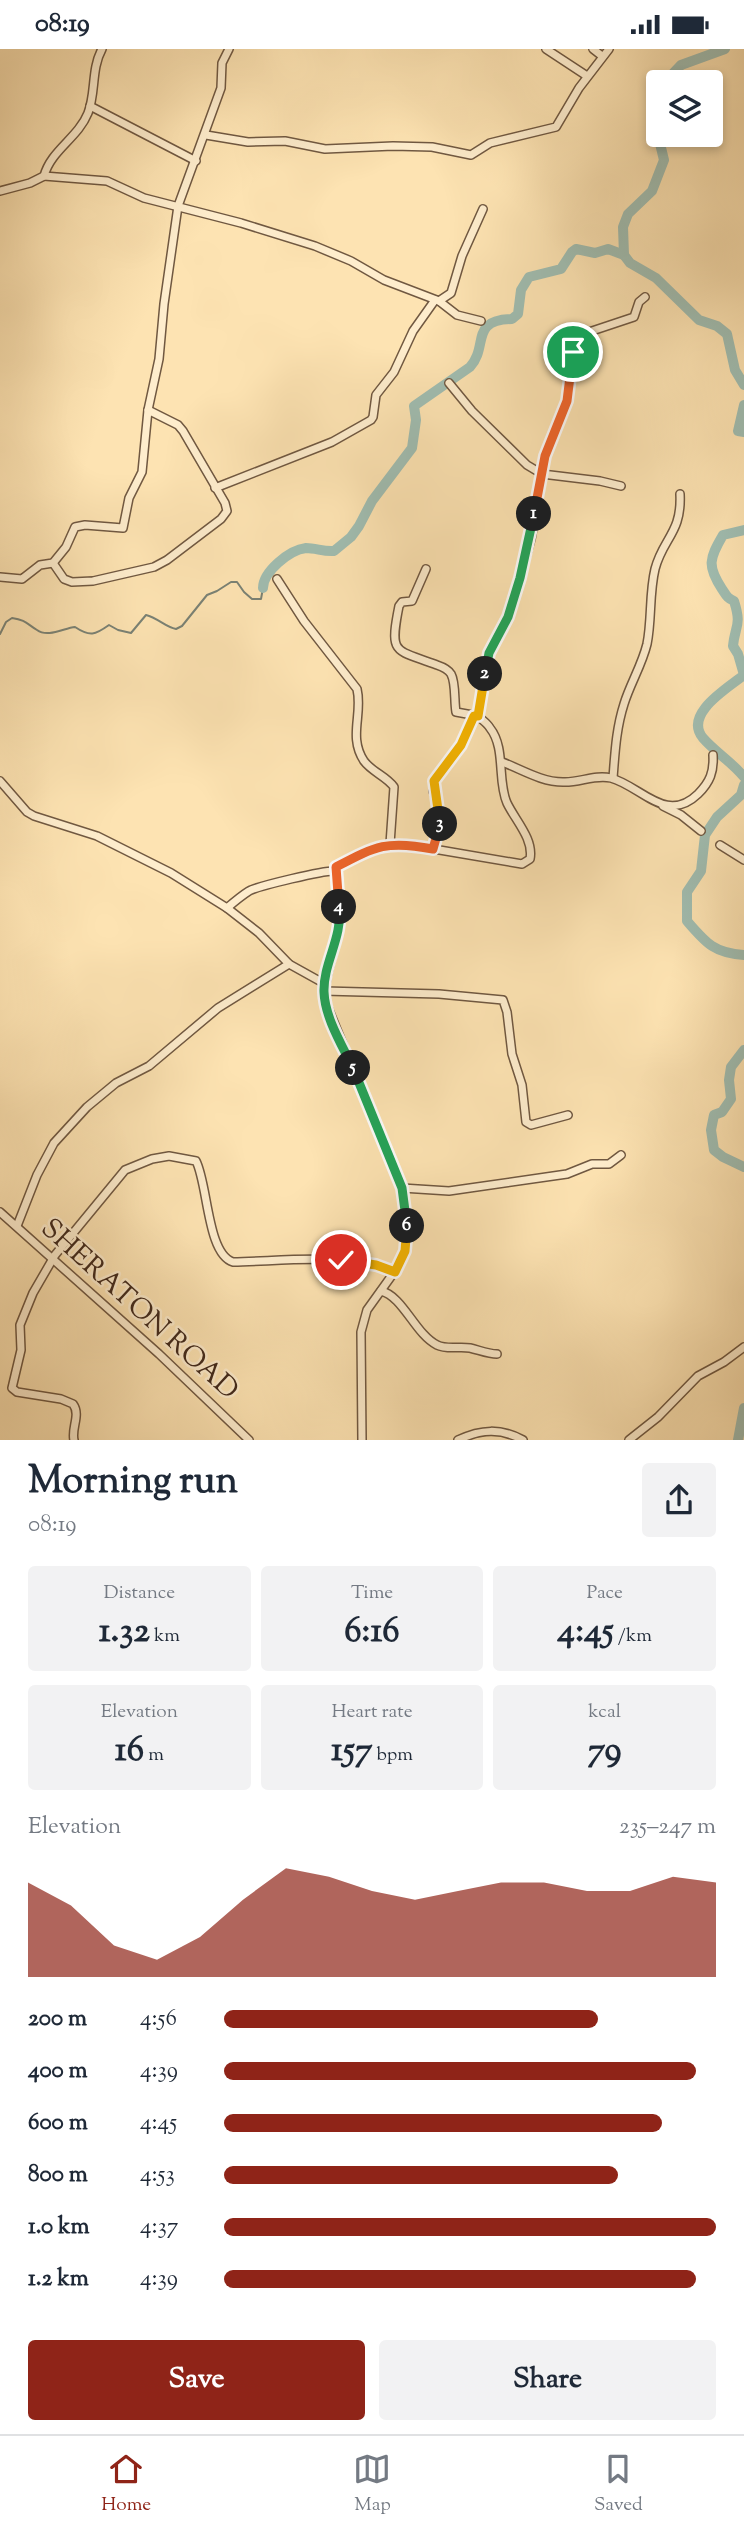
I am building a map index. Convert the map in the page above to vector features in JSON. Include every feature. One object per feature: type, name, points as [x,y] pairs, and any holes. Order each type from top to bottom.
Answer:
[{"type":"street","points":[[44,176],[50,160],[85,118],[90,106],[96,62],[102,49]]},
{"type":"street","points":[[0,577],[22,579],[40,565],[53,563],[66,547],[75,527],[85,525],[123,528],[129,498],[142,472],[148,409],[159,359],[178,206],[206,135],[221,88],[222,62],[229,49]]},
{"type":"street","points":[[546,49],[587,76]]},
{"type":"street","points":[[593,49],[602,56]]},
{"type":"street","points":[[206,135],[248,142],[285,141],[326,149],[432,147],[471,155],[490,143],[556,127],[587,76],[608,49]]},
{"type":"street","points":[[90,106],[116,122],[196,161]]},
{"type":"street","points":[[0,191],[30,183],[44,176],[107,181],[135,195],[315,246],[351,261],[384,280],[437,300],[457,315],[481,321]]},
{"type":"street","points":[[168,204],[176,217]]},
{"type":"street","points":[[215,488],[332,442],[371,420],[376,395],[394,372],[413,331],[437,300],[451,293],[469,238],[483,209]]},
{"type":"street","points":[[433,849],[440,824],[434,781],[461,745],[476,716],[489,653],[508,617],[531,539],[545,456],[567,401],[576,341],[583,334],[634,317],[639,302],[645,297]]},
{"type":"street","points":[[449,383],[472,411],[527,465],[542,474],[600,481],[621,487]]},
{"type":"street","points":[[53,563],[64,579],[79,582],[122,576],[154,567],[167,560],[221,519],[227,508],[183,431],[178,425],[148,409]]},
{"type":"street","points":[[613,778],[617,730],[647,643],[650,596],[656,565],[674,532],[681,509],[680,494]]},
{"type":"street","points":[[362,1440],[361,1332],[367,1310],[395,1272],[408,1237],[402,1188],[331,1018],[324,988],[339,930],[336,867],[365,852],[390,844],[522,863],[530,859],[531,851],[504,796],[502,762],[493,731],[476,716],[456,712],[453,677],[446,669],[406,655],[396,646],[394,634],[399,606],[402,602],[412,601],[426,569]]},
{"type":"street","points":[[278,579],[304,621],[357,689],[357,745],[370,768],[394,787],[390,844]]},
{"type":"street","points":[[652,801],[682,805],[692,800],[712,776],[713,755]]},
{"type":"street","points":[[502,762],[554,782],[613,778],[681,815],[701,831]]},
{"type":"street","points":[[0,781],[27,812],[34,816],[110,841],[171,873],[226,908],[259,933],[289,964],[324,988],[503,1000],[508,1013],[512,1054],[522,1084],[526,1122],[531,1125],[568,1115]]},
{"type":"street","points":[[720,845],[744,860]]},
{"type":"street","points":[[226,908],[258,887],[322,871],[335,871]]},
{"type":"street","points":[[17,1226],[37,1175],[54,1143],[87,1107],[116,1083],[149,1066],[218,1008],[289,964]]},
{"type":"street","points":[[402,1188],[449,1191],[567,1174],[592,1164],[609,1164],[621,1155]]},
{"type":"street","points":[[74,1440],[72,1433],[77,1413],[73,1403],[17,1392],[12,1388],[21,1350],[19,1325],[52,1259],[125,1170],[152,1159],[169,1156],[196,1161],[203,1178],[219,1249],[227,1260],[341,1260],[376,1265],[395,1272]]},
{"type":"street","name":"SHERATON ROAD","points":[[0,1212],[146,1342],[249,1440]]},
{"type":"street","points":[[381,1291],[391,1294],[413,1323],[437,1346],[465,1347],[497,1354]]},
{"type":"street","points":[[629,1440],[658,1417],[698,1376],[744,1347]]},
{"type":"street","points":[[458,1440],[480,1431],[494,1430],[511,1433],[523,1440]]},
{"type":"waterway","points":[[676,70],[681,65],[725,49]]},
{"type":"waterway","points":[[661,147],[664,160],[652,191],[628,214],[623,227],[624,255],[630,263],[656,278],[699,320],[717,326],[727,334],[735,370],[744,385]]},
{"type":"waterway","points":[[263,588],[267,575],[292,553],[306,548],[334,551],[351,537],[372,501],[412,448],[416,420],[414,406],[470,367],[479,351],[482,335],[490,324],[512,319],[518,314],[521,290],[529,277],[561,269],[576,249],[595,253],[608,249],[624,255]]},
{"type":"waterway","points":[[744,405],[738,431],[744,432]]},
{"type":"waterway","points":[[744,530],[723,535],[712,562],[717,581],[734,601],[738,621],[733,646],[744,675],[710,702],[703,711],[698,729],[703,738],[744,777]]},
{"type":"waterway","points":[[0,634],[6,622],[12,618],[46,633],[75,627],[92,633],[109,625],[131,633],[146,615],[176,629],[182,626],[207,595],[231,582],[237,582],[252,599],[261,599],[263,588]]},
{"type":"waterway","points":[[744,785],[741,795],[717,817],[705,835],[701,871],[687,892],[687,921],[694,929],[705,941],[718,949],[744,955]]},
{"type":"waterway","points":[[744,1050],[731,1067],[731,1099],[722,1112],[714,1115],[711,1130],[714,1150],[744,1167]]},
{"type":"waterway","points":[[738,1440],[744,1408]]},
{"type":"route","points":[[341,1260],[376,1265],[395,1272],[408,1237],[402,1188],[326,1003],[325,984],[339,930],[335,869],[379,845],[405,844],[433,849],[440,824],[440,812],[433,790],[434,781],[454,757],[474,716],[478,716],[486,662],[492,644],[508,617],[531,539],[545,456],[567,401],[573,352]]}]
